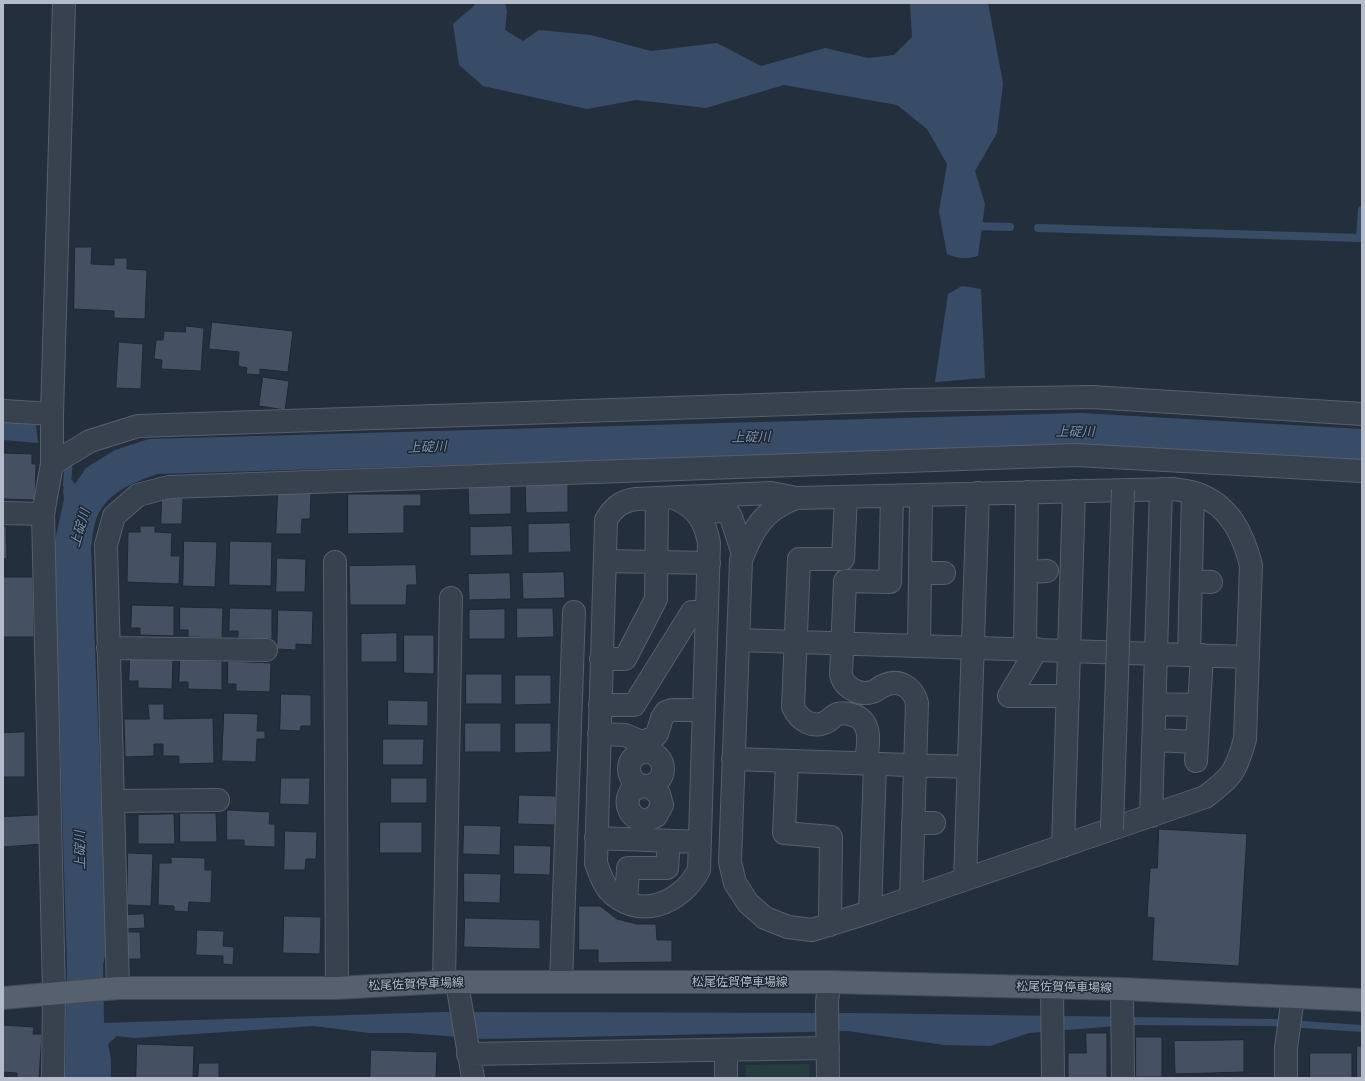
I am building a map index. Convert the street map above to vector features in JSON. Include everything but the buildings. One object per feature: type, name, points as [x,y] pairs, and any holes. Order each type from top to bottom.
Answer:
[{"type":"main road","name":"松尾佐賀停車場線","points":[[54,994],[118,988],[337,988],[450,982],[829,982],[1122,989],[1362,1000]]},
{"type":"main road","points":[[3,998],[54,994]]},
{"type":"street","points":[[53,1078],[54,994],[43,514],[52,464],[52,414],[64,3]]},
{"type":"street","points":[[52,464],[90,441],[138,426],[909,400],[1092,397],[1362,414]]},
{"type":"street","points":[[3,411],[52,414]]},
{"type":"street","points":[[118,988],[106,545],[114,516],[138,495],[169,487],[1076,455],[1362,471]]},
{"type":"street","points":[[1151,816],[1161,489]]},
{"type":"street","points":[[666,498],[688,503],[696,512],[707,533],[710,543],[699,870],[693,880],[680,894],[661,904],[645,907],[626,902],[607,888],[596,863],[596,838],[606,520],[612,510],[627,500],[702,494],[771,493],[796,498],[1161,489],[1173,489],[1193,493],[1217,504],[1235,523],[1245,543],[1251,565],[1245,739],[1238,764],[1226,781],[1205,797],[870,912],[812,930],[788,927],[765,918],[748,903],[735,883],[730,862],[741,560],[748,538],[762,518],[780,504],[796,498]]},
{"type":"street","points":[[1112,829],[1123,490]]},
{"type":"street","points":[[1064,846],[1074,491]]},
{"type":"street","points":[[1027,492],[1036,572],[1031,649],[1009,696],[1068,696]]},
{"type":"street","points":[[965,879],[978,493]]},
{"type":"street","points":[[1154,740],[1196,752],[1199,705],[1196,655],[1201,581],[1193,493]]},
{"type":"street","points":[[919,646],[921,495]]},
{"type":"street","points":[[892,496],[890,582],[845,581],[841,674],[842,680],[850,689],[865,693],[872,692],[883,686],[898,684],[904,685],[915,695],[917,702],[915,766],[924,823],[911,898]]},
{"type":"street","points":[[846,497],[843,560],[799,559],[793,707],[797,716],[803,721],[812,724],[824,723],[836,714],[844,713],[860,718],[866,724],[868,730],[871,764],[870,912]]},
{"type":"street","points":[[602,659],[625,659],[656,598],[656,562],[666,498]]},
{"type":"street","points":[[696,512],[727,511],[731,517],[743,554]]},
{"type":"street","points":[[3,513],[43,514]]},
{"type":"street","points":[[605,561],[709,563]]},
{"type":"street","points":[[335,562],[337,988]]},
{"type":"street","points":[[920,573],[944,573]]},
{"type":"street","points":[[450,598],[450,982],[461,1009],[472,1078]]},
{"type":"street","points":[[561,982],[574,612]]},
{"type":"street","points":[[600,705],[634,705],[692,612],[707,612]]},
{"type":"street","points":[[738,640],[1248,657]]},
{"type":"street","points":[[108,648],[266,650]]},
{"type":"street","points":[[1155,704],[1199,705]]},
{"type":"street","points":[[599,734],[625,735],[642,742],[653,738],[666,712],[672,710],[704,710]]},
{"type":"street","points":[[646,787],[633,781],[628,773],[629,762],[637,754],[643,752],[654,754],[662,763],[662,774],[660,779],[646,787],[631,791],[627,802],[630,813],[634,818],[646,820],[656,816],[662,805],[659,794],[646,787]]},
{"type":"street","points":[[734,760],[969,767]]},
{"type":"street","points":[[787,762],[784,833],[831,837],[830,925]]},
{"type":"street","points":[[598,767],[628,768]]},
{"type":"street","points":[[113,801],[218,800]]},
{"type":"street","points":[[656,816],[674,840]]},
{"type":"street","points":[[596,838],[700,842]]},
{"type":"street","points":[[626,902],[628,868],[667,868],[674,840]]},
{"type":"street","points":[[828,1078],[827,1008],[829,982]]},
{"type":"street","points":[[1052,987],[1053,1078]]},
{"type":"street","points":[[1122,989],[1123,1078]]},
{"type":"street","points":[[1286,1078],[1286,1048],[1293,997]]},
{"type":"street","points":[[467,1048],[726,1050],[828,1042]]},
{"type":"street","points":[[726,1050],[726,1078]]},
{"type":"green space","points":[[809,1064],[809,1078],[746,1078],[745,1065]]},
{"type":"water","points":[[477,3],[505,3],[507,11],[505,30],[523,41],[539,30],[591,35],[651,51],[717,43],[761,66],[825,48],[868,58],[894,55],[912,37],[910,3],[988,3],[1003,83],[997,133],[975,171],[985,204],[978,256],[962,258],[947,254],[939,211],[947,164],[927,129],[897,105],[784,85],[706,108],[636,100],[587,109],[483,86],[459,65],[453,24]]},
{"type":"water","points":[[962,286],[981,289],[985,378],[935,382],[948,294]]},
{"type":"water","name":"上碇川","points":[[1081,413],[1362,429],[1362,461],[1079,446],[157,474],[120,490],[100,511],[94,527],[91,548],[107,948],[103,965],[104,1023],[443,1012],[851,1013],[1272,1019],[1362,1025],[1362,1032],[1273,1026],[1129,1025],[1029,1033],[990,1046],[944,1045],[848,1031],[484,1039],[408,1033],[369,1033],[314,1026],[135,1038],[117,1036],[108,1044],[111,1059],[111,1078],[65,1078],[67,966],[54,546],[64,499],[63,489],[72,480],[75,484],[86,468],[115,450],[149,439]]},
{"type":"water","points":[[3,420],[36,425],[38,443],[3,440]]},
{"type":"waterway","points":[[1038,228],[1360,238],[1362,210]]},
{"type":"waterway","points":[[971,226],[1010,227]]},
{"type":"waterway","points":[[69,458],[67,485],[71,493]]}]
